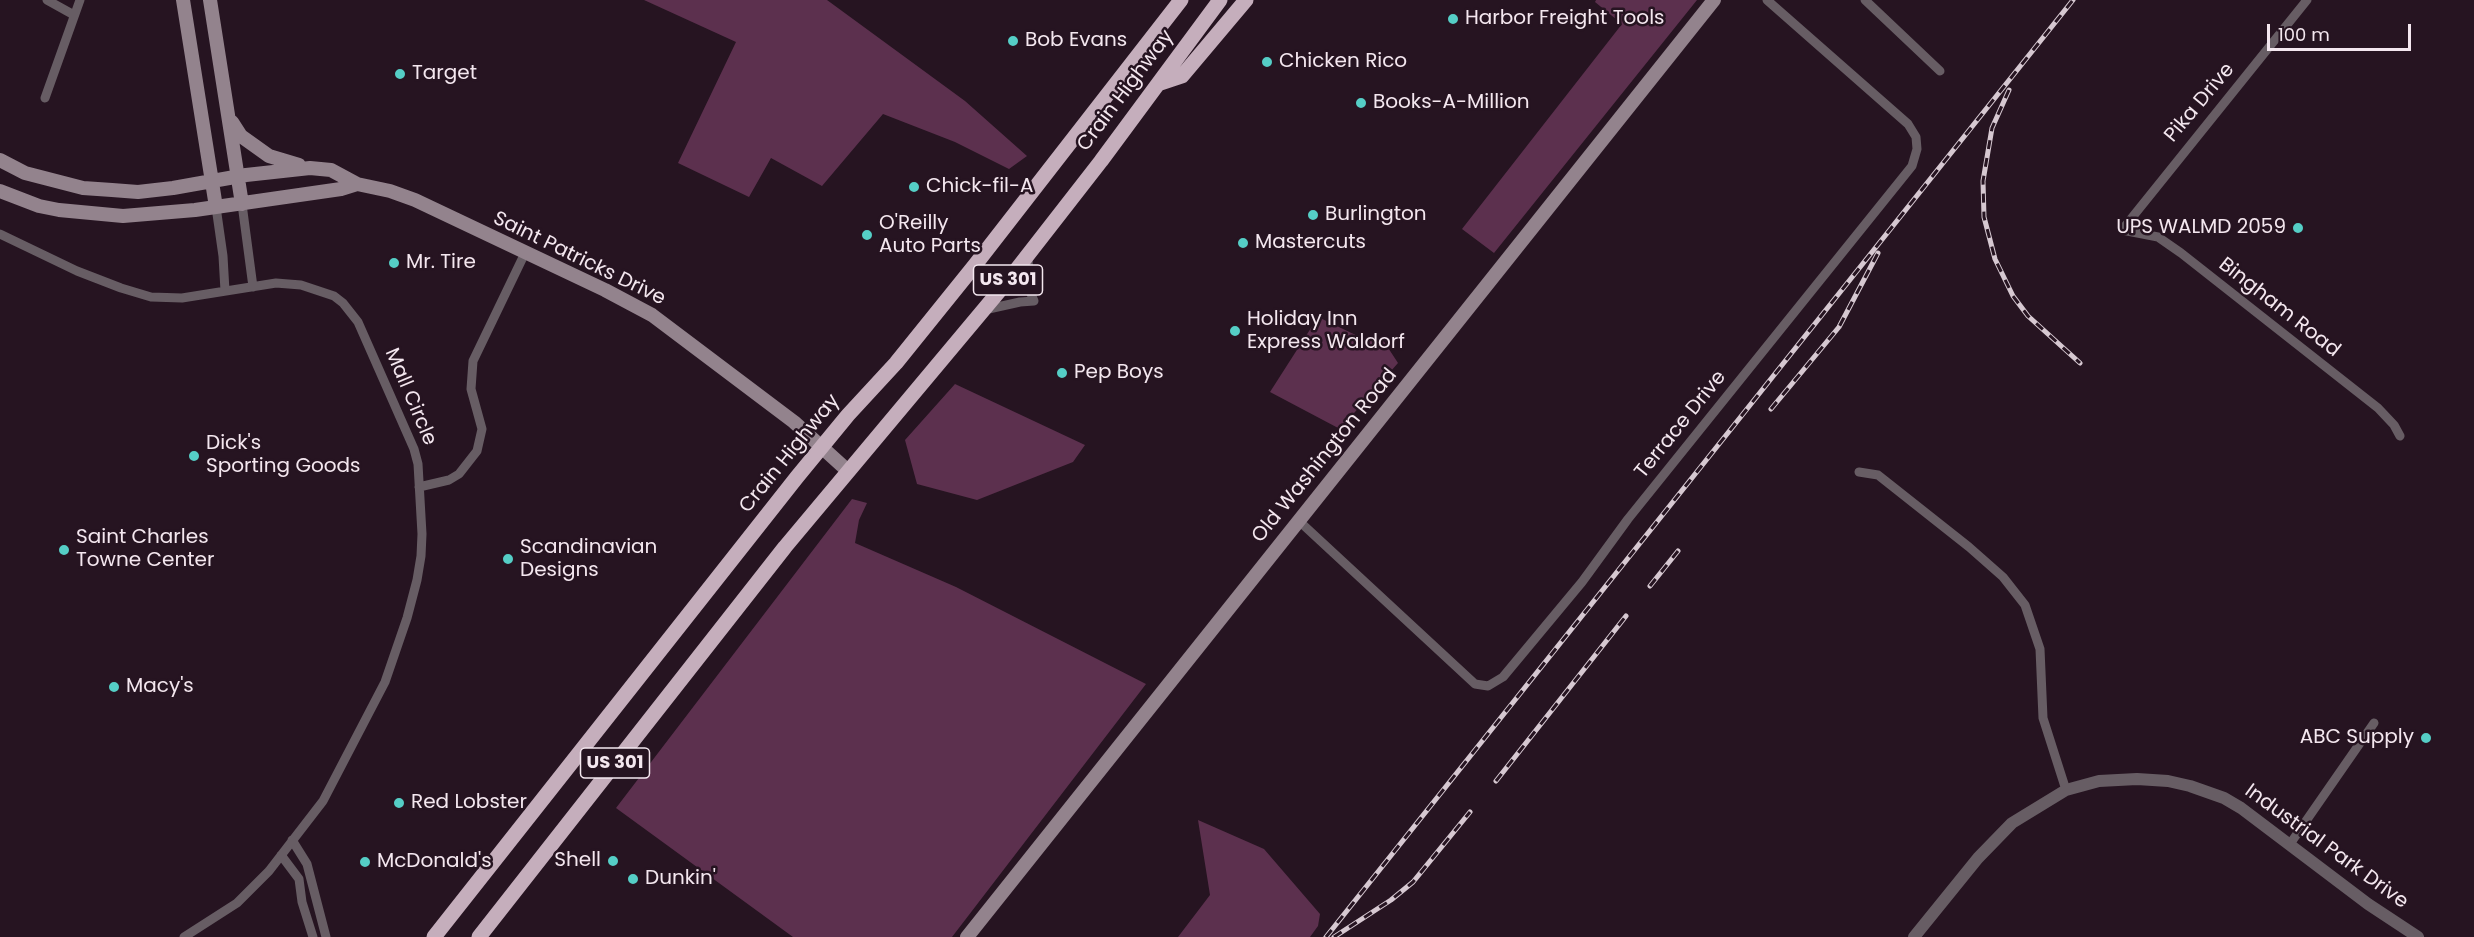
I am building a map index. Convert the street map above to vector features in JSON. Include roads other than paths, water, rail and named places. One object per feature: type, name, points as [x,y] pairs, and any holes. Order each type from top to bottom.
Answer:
[{"type":"highway","name":"Crain Highway","points":[[434,936],[821,448],[896,363],[1181,0]]},
{"type":"highway","name":"Crain Highway","points":[[478,937],[778,555],[1028,253],[1220,0]]},
{"type":"highway","points":[[1158,84],[1182,76],[1246,0]]},
{"type":"main road","points":[[183,0],[216,207]]},
{"type":"main road","points":[[210,0],[242,204]]},
{"type":"main road","name":"Old Washington Road","points":[[966,937],[1714,0]]},
{"type":"main road","points":[[228,113],[241,136],[261,151],[279,160],[310,168]]},
{"type":"main road","name":"Saint Patricks Drive","points":[[0,160],[25,172],[83,188],[138,192],[238,176],[310,168],[331,171],[357,184],[390,191],[415,200],[605,290],[652,315],[794,422],[848,471]]},
{"type":"main road","name":"Saint Patricks Drive","points":[[0,191],[39,206],[75,213],[153,215],[341,189],[357,184]]},
{"type":"street","points":[[47,0],[74,15]]},
{"type":"street","points":[[45,98],[80,0]]},
{"type":"street","name":"Terrace Drive","points":[[1299,520],[1474,684],[1488,686],[1495,684],[1503,677],[1582,582],[1628,519],[1912,166],[1917,142],[1908,124],[1767,0]]},
{"type":"street","points":[[1865,0],[1940,71]]},
{"type":"street","name":"Pika Drive","points":[[2122,230],[2307,0]]},
{"type":"street","points":[[242,204],[253,287]]},
{"type":"street","points":[[216,207],[225,291]]},
{"type":"street","name":"Bingham Road","points":[[2122,230],[2158,237],[2181,253],[2378,408],[2394,425],[2400,436]]},
{"type":"street","name":"Mall Circle","points":[[0,234],[77,272],[141,295],[182,298],[276,283],[301,285],[334,296],[349,309],[358,322],[414,449],[422,534],[417,580],[386,682],[323,801],[269,871],[237,903],[201,933],[187,936]]},
{"type":"street","points":[[419,488],[449,480],[459,474],[477,451],[482,429],[471,389],[473,361],[525,253]]},
{"type":"street","points":[[982,311],[1034,301],[1029,289],[1028,253]]},
{"type":"street","points":[[1858,472],[1878,476],[1928,514],[1996,570],[2025,605],[2040,649],[2043,718],[2066,790]]},
{"type":"street","points":[[2290,844],[2374,723]]},
{"type":"street","name":"Industrial Park Drive","points":[[1914,937],[1998,835],[2031,809],[2066,790],[2099,781],[2121,779],[2152,779],[2190,786],[2224,798],[2290,844],[2368,904],[2418,937]]},
{"type":"street","points":[[292,840],[310,872],[321,926],[326,937]]},
{"type":"street","points":[[281,855],[299,879],[302,902],[312,937]]},
{"type":"railway","points":[[1326,937],[2073,0]]},
{"type":"railway","points":[[2009,90],[1992,128],[1983,181],[1984,217],[1995,259],[2013,296],[2028,316],[2080,363]]},
{"type":"railway","points":[[1771,409],[1839,327],[1878,253]]},
{"type":"railway","points":[[1650,586],[1678,551]]},
{"type":"railway","points":[[1496,781],[1626,616]]},
{"type":"railway","points":[[1334,937],[1391,900],[1413,882],[1470,812]]},
{"type":"place","name":"Harbor Freight Tools","points":[[1453,19]]},
{"type":"place","name":"Bob Evans","points":[[1013,41]]},
{"type":"place","name":"Chicken Rico","points":[[1267,62]]},
{"type":"place","name":"Target","points":[[400,74]]},
{"type":"place","name":"Books-A-Million","points":[[1361,103]]},
{"type":"place","name":"Chick-fil-A","points":[[914,187]]},
{"type":"place","name":"Burlington","points":[[1313,215]]},
{"type":"place","name":"UPS WALMD 2059","points":[[2298,228]]},
{"type":"place","name":"O'Reilly Auto Parts","points":[[867,235]]},
{"type":"place","name":"Mastercuts","points":[[1243,243]]},
{"type":"place","name":"Mr. Tire","points":[[394,263]]},
{"type":"place","name":"Holiday Inn Express Waldorf","points":[[1235,331]]},
{"type":"place","name":"Pep Boys","points":[[1062,373]]},
{"type":"place","name":"Dick's Sporting Goods","points":[[194,456]]},
{"type":"place","name":"Saint Charles Towne Center","points":[[64,550]]},
{"type":"place","name":"Scandinavian Designs","points":[[508,559]]},
{"type":"place","name":"Macy's","points":[[114,687]]},
{"type":"place","name":"ABC Supply","points":[[2426,738]]},
{"type":"place","name":"Red Lobster","points":[[399,803]]},
{"type":"place","name":"Shell","points":[[613,861]]},
{"type":"place","name":"McDonald's","points":[[365,862]]},
{"type":"place","name":"Dunkin'","points":[[633,879]]}]
